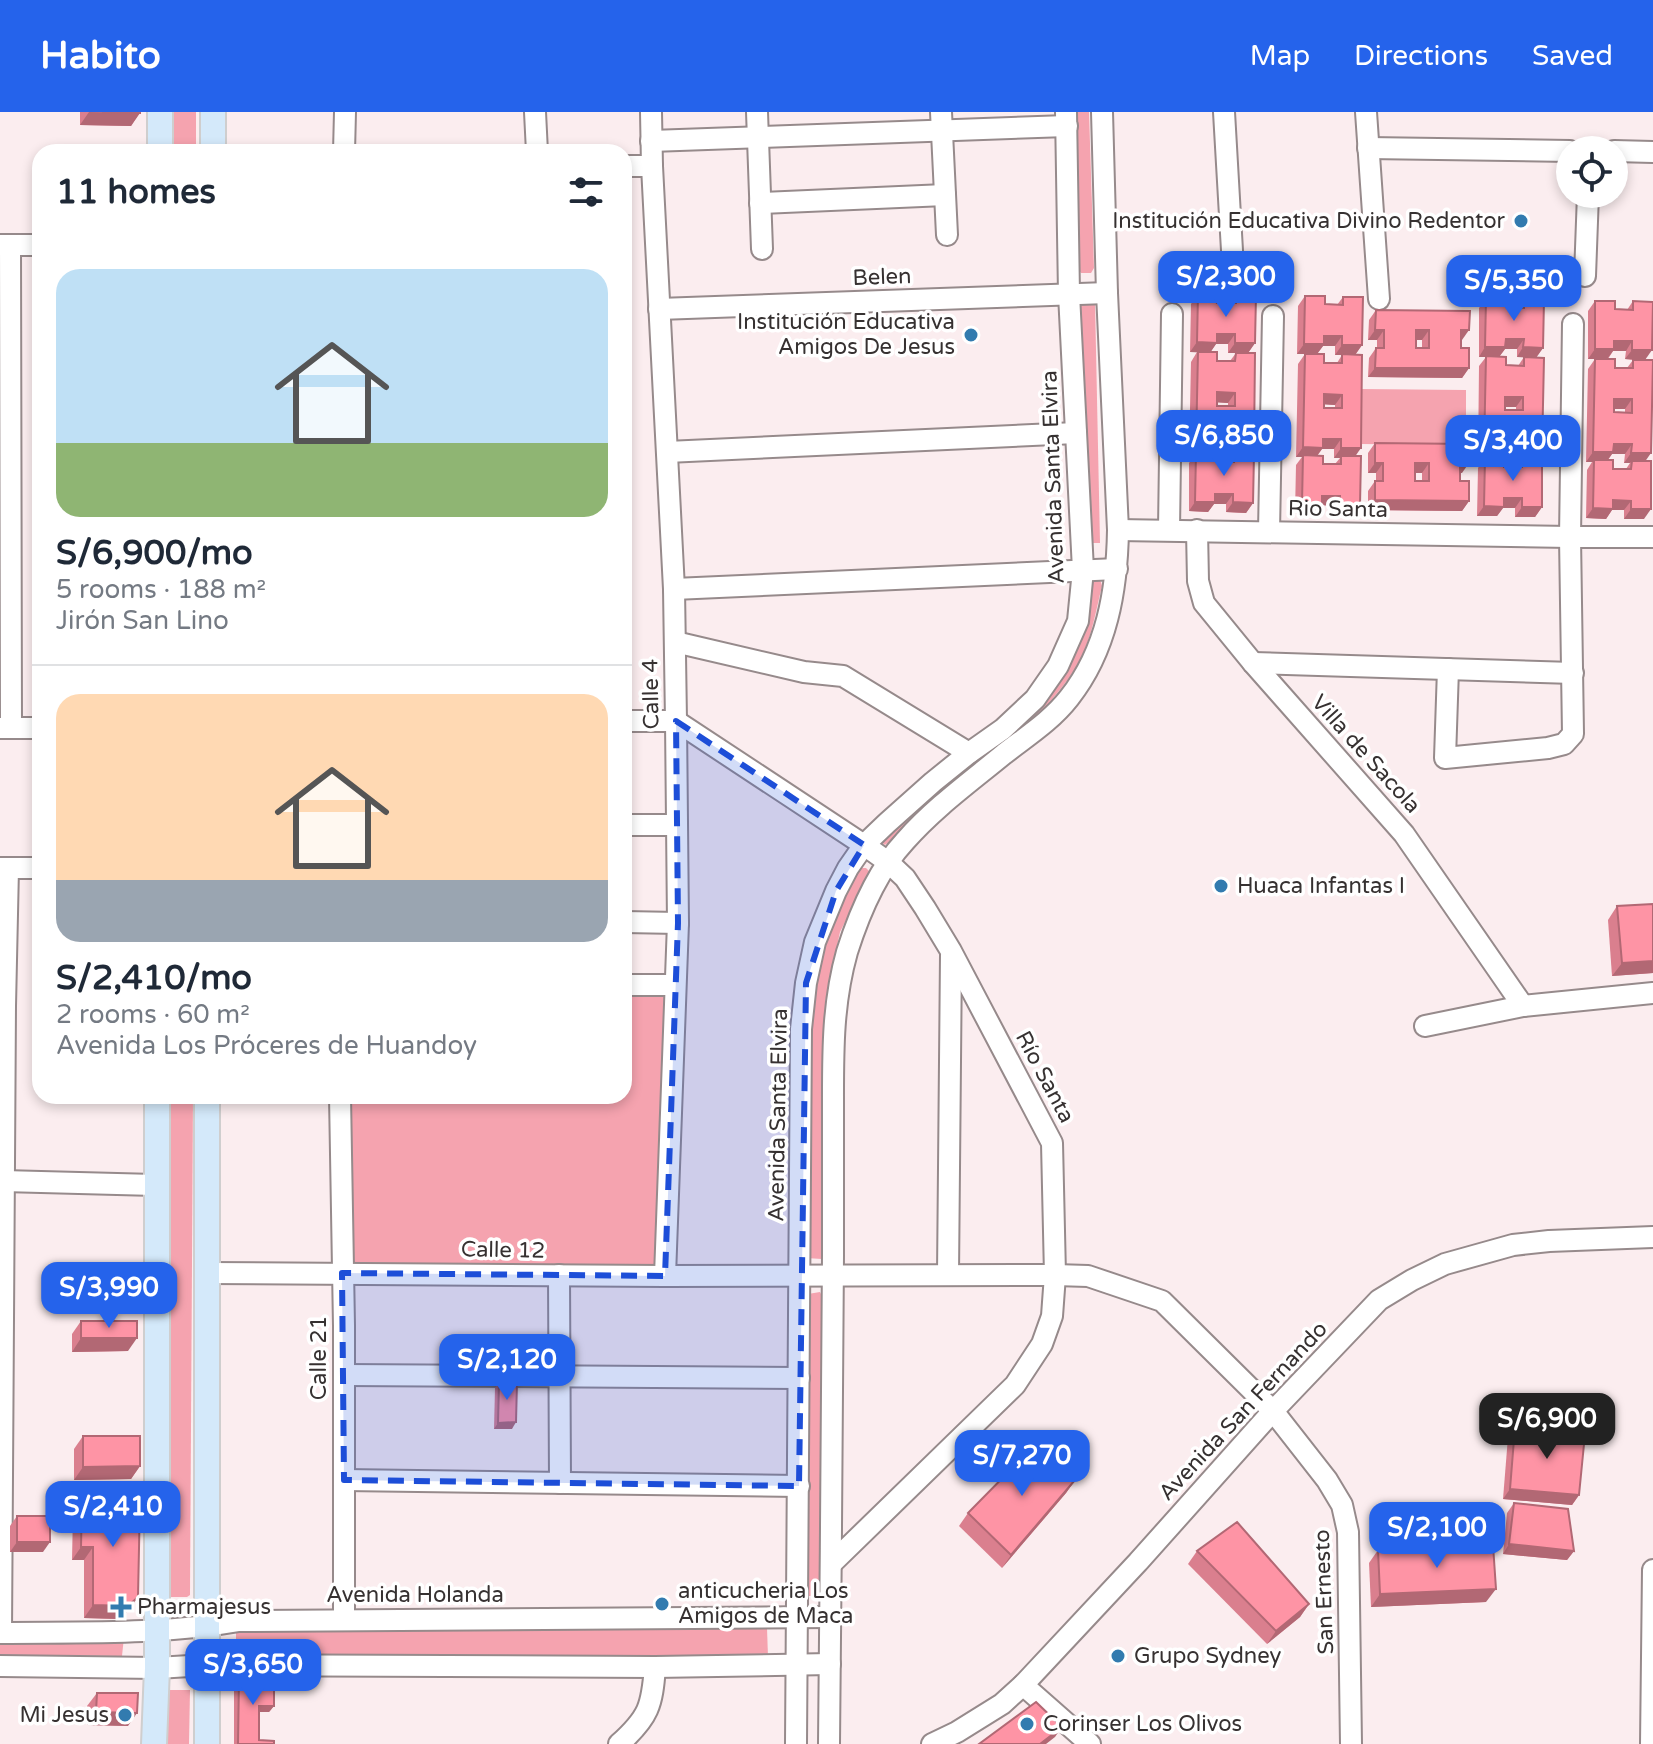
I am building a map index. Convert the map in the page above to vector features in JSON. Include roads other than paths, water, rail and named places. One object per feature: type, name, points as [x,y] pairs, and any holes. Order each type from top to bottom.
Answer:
[{"type":"main road","points":[[160,112],[160,144]]},
{"type":"main road","points":[[213,112],[213,144]]},
{"type":"main road","points":[[154,1744],[157,1668],[157,1104]]},
{"type":"main road","points":[[207,1104],[207,1744]]},
{"type":"street","points":[[344,144],[345,112]]},
{"type":"street","points":[[535,112],[537,144]]},
{"type":"street","name":"Calle 4","points":[[651,112],[674,589],[676,721],[678,923],[665,1276]]},
{"type":"street","points":[[757,112],[762,249]]},
{"type":"street","points":[[829,1744],[833,1028],[839,986],[861,915],[888,862],[903,842],[948,799],[1047,721],[1069,698],[1090,667],[1105,632],[1117,569],[1118,530],[1102,112]]},
{"type":"street","points":[[1224,112],[1234,285]]},
{"type":"street","points":[[1366,112],[1379,299]]},
{"type":"street","points":[[651,141],[758,137],[941,121],[1067,119]]},
{"type":"street","name":"Avenida Santa Elvira","points":[[796,1744],[801,1029],[806,983],[815,942],[836,891],[864,845],[933,782],[1003,729],[1035,699],[1058,666],[1078,621],[1083,570],[1069,294],[1067,119]]},
{"type":"street","points":[[941,121],[947,235]]},
{"type":"street","points":[[1368,148],[1556,151]]},
{"type":"street","points":[[1628,151],[1653,152]]},
{"type":"street","points":[[632,166],[652,166]]},
{"type":"street","points":[[760,203],[945,195]]},
{"type":"street","points":[[1585,276],[1587,208]]},
{"type":"street","points":[[32,245],[5,245],[5,728],[32,728]]},
{"type":"street","name":"Belen","points":[[659,309],[1107,293]]},
{"type":"street","points":[[1169,530],[1172,314]]},
{"type":"street","points":[[1269,532],[1273,316]]},
{"type":"street","points":[[1448,669],[1445,758],[1548,748],[1564,744],[1573,734],[1570,537],[1573,324]]},
{"type":"street","points":[[667,452],[1076,433]]},
{"type":"street","name":"Rio Santa","points":[[1118,530],[1653,537]]},
{"type":"street","name":"Villa de Sacola","points":[[1197,530],[1198,581],[1204,603],[1404,834],[1523,1006]]},
{"type":"street","points":[[674,589],[1117,569]]},
{"type":"street","points":[[675,642],[804,672],[843,676],[969,753]]},
{"type":"street","points":[[1253,663],[1573,673]]},
{"type":"street","points":[[632,721],[676,721]]},
{"type":"street","name":"Río Santa","points":[[676,721],[864,845],[905,878],[951,951],[1052,1143],[1055,1275],[1052,1316],[1042,1344],[1015,1385],[831,1564]]},
{"type":"street","points":[[632,825],[677,825]]},
{"type":"street","points":[[1,1633],[4,868],[32,868]]},
{"type":"street","points":[[632,922],[678,923]]},
{"type":"street","points":[[948,1275],[951,951]]},
{"type":"street","points":[[632,985],[675,985]]},
{"type":"street","points":[[1425,1026],[1523,1006],[1653,993]]},
{"type":"street","name":"Calle 21","points":[[340,1104],[344,1619]]},
{"type":"street","points":[[3,1181],[155,1185]]},
{"type":"street","name":"Avenida San Fernando","points":[[932,1744],[1002,1704],[1023,1685],[1273,1411],[1379,1300],[1445,1264],[1513,1245],[1653,1237]]},
{"type":"street","name":"Calle 12","points":[[206,1273],[948,1275]]},
{"type":"street","points":[[559,1275],[560,1483]]},
{"type":"street","name":"San Ernesto","points":[[948,1275],[1088,1276],[1162,1301],[1273,1411],[1327,1480],[1342,1505],[1348,1532],[1351,1744]]},
{"type":"street","points":[[344,1375],[799,1378]]},
{"type":"street","points":[[344,1480],[799,1486]]},
{"type":"street","points":[[1651,1744],[1653,1570]]},
{"type":"street","name":"Avenida Holanda","points":[[1,1633],[156,1630],[239,1621],[830,1617]]},
{"type":"street","points":[[0,1666],[655,1667],[830,1664]]},
{"type":"street","points":[[619,1744],[644,1718],[653,1698],[655,1667]]},
{"type":"street","points":[[1023,1685],[1090,1744]]},
{"type":"place","name":"Institución Educativa Divino Redentor","points":[[1521,221]]},
{"type":"place","name":"Institución Educativa Amigos De Jesus","points":[[971,335]]},
{"type":"place","name":"Huaca Infantas I","points":[[1221,886]]},
{"type":"place","name":"anticucheria Los Amigos de Maca","points":[[662,1604]]},
{"type":"place","name":"Pharmajesus","points":[[121,1607]]},
{"type":"place","name":"Grupo Sydney","points":[[1118,1656]]},
{"type":"place","name":"Mi Jesus","points":[[125,1715]]},
{"type":"place","name":"Corinser Los Olivos","points":[[1027,1724]]}]
